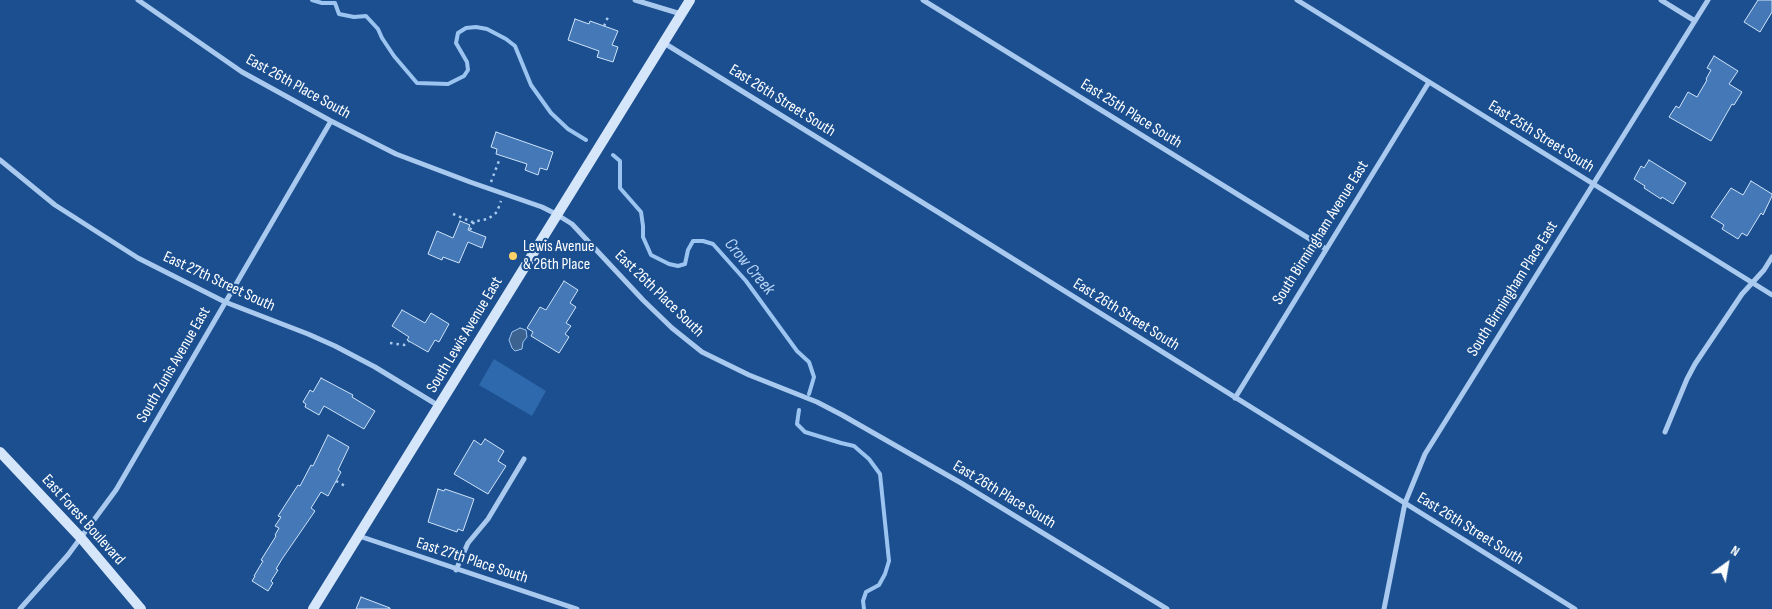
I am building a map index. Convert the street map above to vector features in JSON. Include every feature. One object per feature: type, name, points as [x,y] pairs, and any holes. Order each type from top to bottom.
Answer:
[{"type":"main road","name":"South Lewis Avenue East","points":[[313,609],[690,0]]},
{"type":"main road","name":"East Forest Boulevard","points":[[0,452],[80,538],[141,609]]},
{"type":"street","name":"East 26th Place South","points":[[138,0],[242,72],[331,121],[396,154],[542,207],[556,214],[572,224],[643,300],[672,328],[702,352],[749,375],[817,402],[842,415],[960,483],[1167,609]]},
{"type":"street","points":[[636,0],[681,14]]},
{"type":"street","name":"East 25th Place South","points":[[923,0],[1326,249]]},
{"type":"street","name":"East 25th Street South","points":[[1296,0],[1772,296]]},
{"type":"street","points":[[1661,0],[1694,21]]},
{"type":"street","name":"South Birmingham Place East","points":[[1384,609],[1405,504],[1425,454],[1708,0]]},
{"type":"street","name":"East 26th Street South","points":[[664,43],[1575,609]]},
{"type":"street","name":"South Birmingham Avenue East","points":[[1235,398],[1429,82]]},
{"type":"street","name":"South Zunis Avenue East","points":[[20,609],[50,577],[116,490],[331,121]]},
{"type":"street","name":"East 27th Street South","points":[[0,160],[55,205],[138,258],[225,302],[335,346],[375,367],[439,406]]},
{"type":"street","points":[[1665,432],[1695,364],[1742,294],[1772,256]]},
{"type":"street","points":[[456,570],[468,543],[488,519],[524,459]]},
{"type":"street","name":"East 27th Place South","points":[[358,536],[578,609]]},
{"type":"path","points":[[604,26],[608,17]]},
{"type":"path","points":[[489,189],[500,158]]},
{"type":"path","points":[[453,214],[474,222],[488,219],[497,212],[501,201]]},
{"type":"path","points":[[470,230],[474,222]]},
{"type":"path","points":[[390,343],[404,345],[409,341]]},
{"type":"path","points":[[336,481],[347,487]]},
{"type":"shaded area","points":[[520,328],[526,330],[527,337],[523,342],[522,349],[515,351],[509,340],[512,332]]},
{"type":"shaded area","points":[[494,359],[546,391],[532,416],[479,385]]},
{"type":"building","points":[[1758,0],[1772,0],[1772,12],[1760,32],[1744,22]]},
{"type":"building","points":[[575,19],[589,24],[590,21],[618,31],[612,45],[618,47],[613,62],[597,57],[599,51],[568,40]]},
{"type":"building","points":[[1714,56],[1738,71],[1729,84],[1742,92],[1734,105],[1732,104],[1711,141],[1669,117],[1676,106],[1679,108],[1688,92],[1697,97],[1707,80],[1711,70],[1707,68]]},
{"type":"building","points":[[496,132],[553,152],[547,170],[540,168],[538,175],[525,170],[527,164],[496,154],[497,149],[491,147]]},
{"type":"building","points":[[1649,160],[1686,183],[1673,204],[1662,197],[1661,199],[1634,179],[1641,166],[1644,168]]},
{"type":"building","points":[[1751,181],[1772,194],[1772,196],[1763,215],[1761,213],[1747,236],[1742,233],[1738,239],[1722,229],[1724,225],[1711,217],[1731,188],[1743,195]]},
{"type":"building","points":[[460,221],[470,225],[468,230],[486,237],[482,248],[468,242],[459,263],[443,257],[442,260],[428,254],[437,231],[453,238]]},
{"type":"building","points":[[564,281],[578,290],[570,303],[576,307],[566,323],[571,326],[565,334],[569,337],[559,353],[531,336],[533,332],[527,328],[540,307],[546,310]]},
{"type":"building","points":[[402,310],[425,323],[431,313],[449,324],[439,342],[435,340],[428,352],[407,340],[409,337],[392,326]]},
{"type":"building","points":[[321,378],[353,395],[352,397],[375,411],[364,429],[324,406],[319,415],[305,407],[306,404],[303,402],[310,390],[313,392]]},
{"type":"building","points":[[328,435],[349,447],[338,470],[341,472],[328,496],[321,492],[311,508],[315,511],[276,569],[278,570],[271,581],[273,583],[268,591],[252,581],[263,561],[261,560],[276,536],[279,528],[275,526],[281,517],[278,516],[298,485],[300,486],[311,465],[313,466]]},
{"type":"building","points":[[485,439],[504,451],[498,461],[506,466],[488,494],[454,474],[474,440],[481,445]]},
{"type":"building","points":[[438,489],[444,491],[445,489],[474,499],[463,531],[458,529],[457,532],[428,522]]},
{"type":"building","points":[[361,597],[390,608],[390,609],[356,609]]},
{"type":"waterway","name":"Crow Creek","points":[[312,0],[322,3],[335,3],[339,14],[354,17],[366,16],[378,29],[394,56],[417,83],[448,84],[464,76],[468,70],[467,62],[456,43],[458,33],[466,28],[487,29],[515,46],[531,85],[551,113],[568,129],[586,140]]},
{"type":"waterway","name":"Crow Creek","points":[[613,155],[620,161],[620,188],[641,212],[643,237],[651,255],[669,264],[678,266],[685,264],[688,250],[693,241],[713,244],[746,281],[797,351],[809,362],[814,377],[809,394]]},
{"type":"waterway","name":"Crow Creek","points":[[799,410],[797,424],[805,432],[854,446],[869,459],[880,474],[889,561],[879,585],[866,592],[863,601],[864,609]]},
{"type":"place","name":"Lewis Avenue & 26th Place","points":[[513,256]]}]
